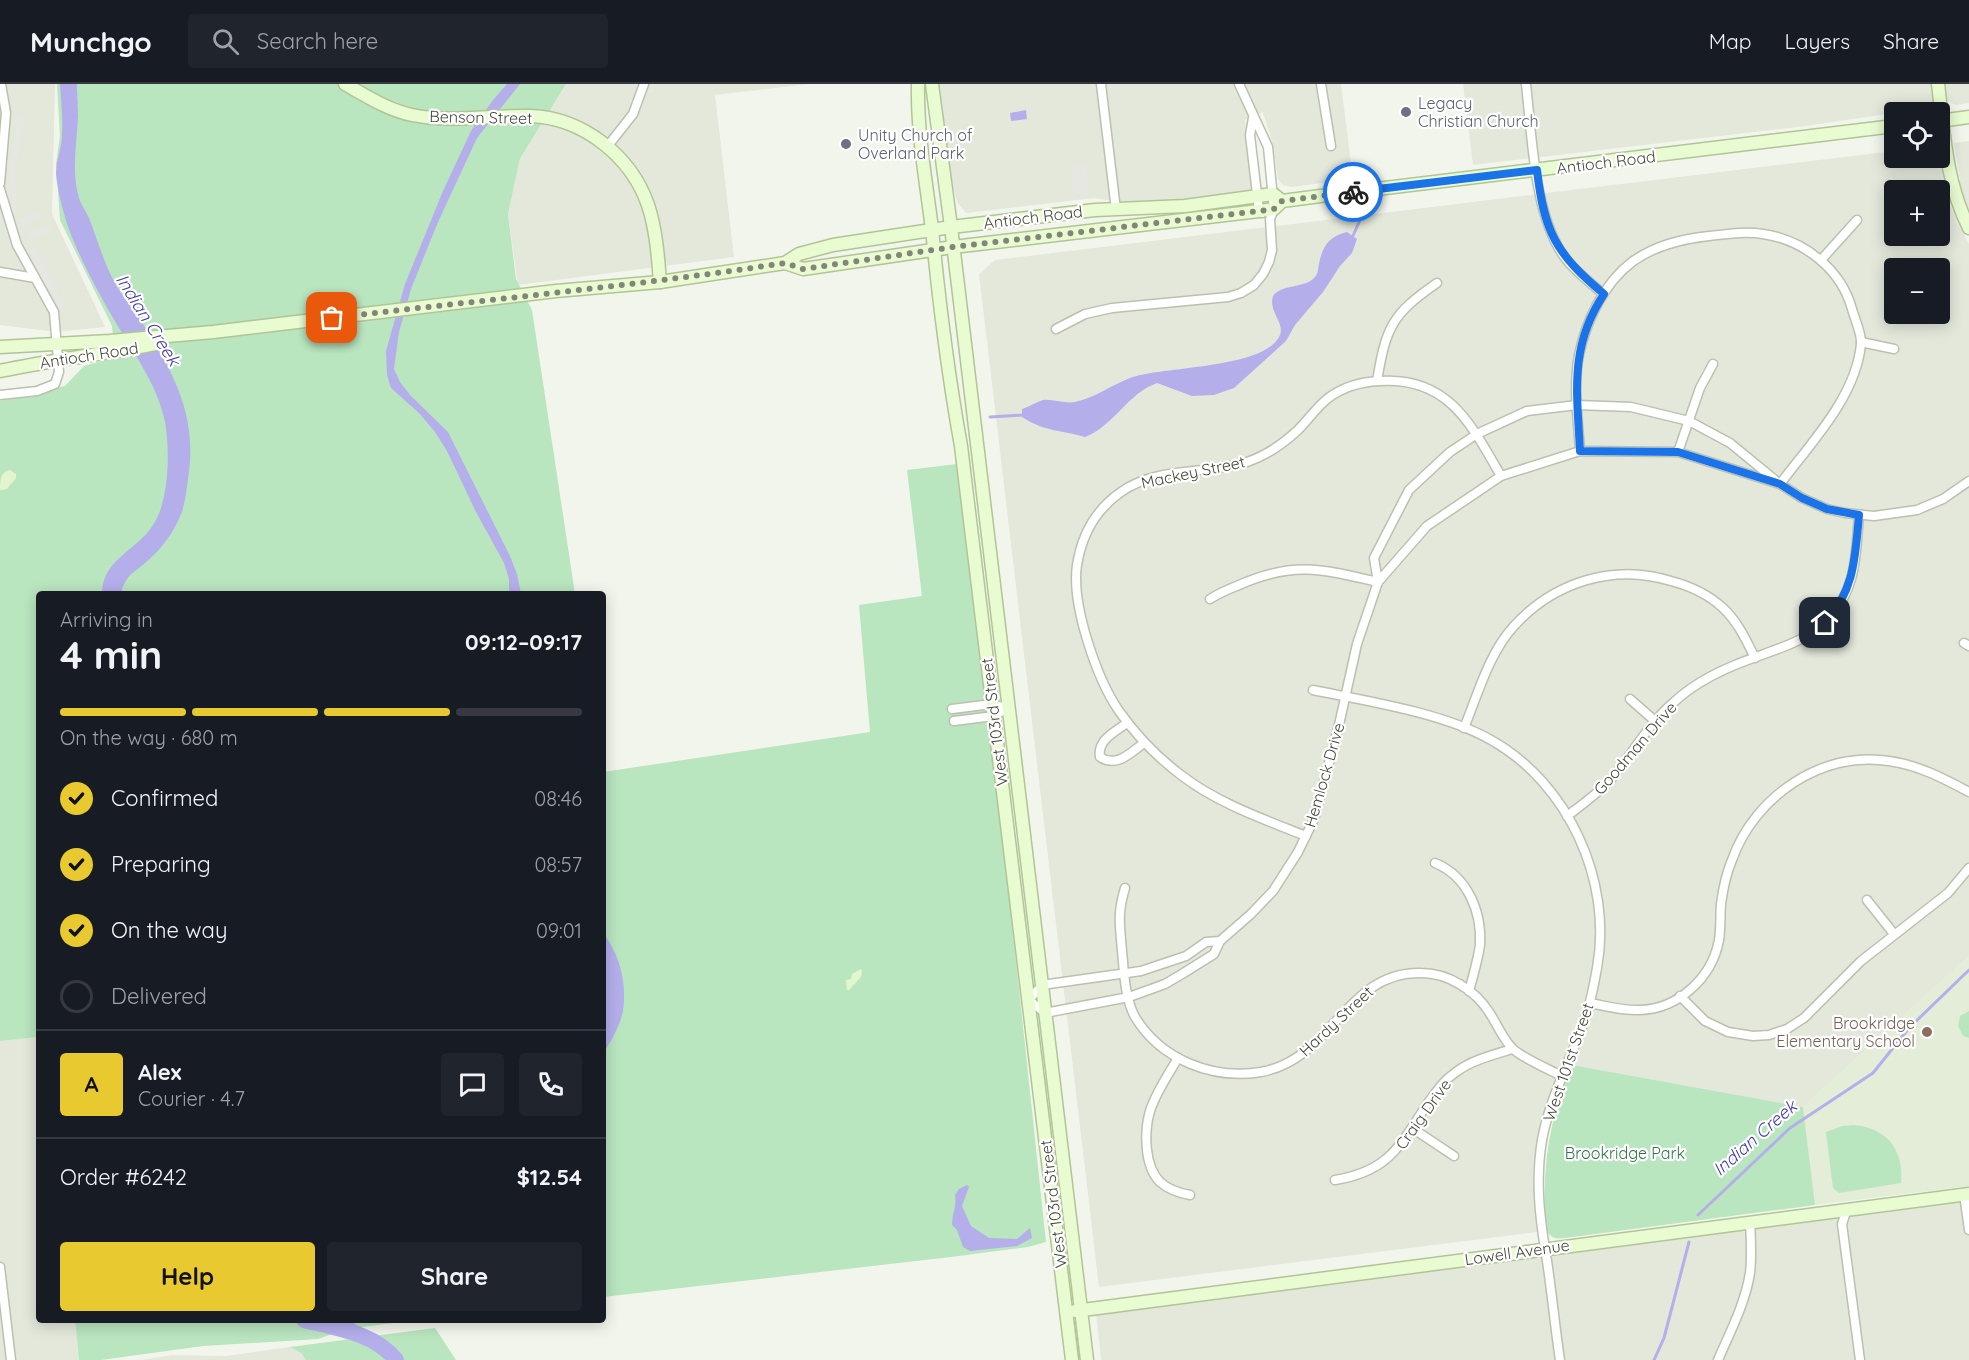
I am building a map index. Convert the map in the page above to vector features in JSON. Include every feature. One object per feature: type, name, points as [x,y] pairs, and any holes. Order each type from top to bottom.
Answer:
[{"type":"main road","name":"West 103rd Street","points":[[932,84],[1087,1360]]},
{"type":"main road","points":[[1938,84],[1939,102]]},
{"type":"main road","name":"West 103rd Street","points":[[920,85],[920,137],[933,250],[948,374],[961,446],[1072,1360]]},
{"type":"main road","name":"Benson Street","points":[[352,86],[394,109],[410,114],[444,118],[534,116],[557,120],[577,127],[607,147],[632,172],[648,205],[653,224],[660,282]]},
{"type":"main road","points":[[1950,120],[1969,117]]},
{"type":"main road","name":"Antioch Road","points":[[785,263],[803,269],[953,247],[1259,211],[1275,206],[1537,170],[1884,127]]},
{"type":"main road","points":[[1949,168],[1952,187],[1968,225]]},
{"type":"main road","name":"Antioch Road","points":[[0,370],[113,346],[213,332],[556,291],[660,282],[785,263],[799,254],[833,245],[951,227],[1095,210],[1185,206],[1257,196],[1275,206]]},
{"type":"main road","name":"Antioch Road","points":[[0,347],[57,344],[113,346]]},
{"type":"main road","name":"Lowell Avenue","points":[[1066,1312],[1967,1194]]},
{"type":"street","points":[[0,183],[6,113],[1,84]]},
{"type":"street","points":[[607,147],[633,114],[644,84]]},
{"type":"street","points":[[1101,84],[1116,210]]},
{"type":"street","points":[[1056,329],[1073,319],[1098,310],[1228,297],[1242,292],[1258,279],[1269,262],[1272,250],[1275,206],[1268,147],[1239,84]]},
{"type":"street","points":[[1321,84],[1331,146]]},
{"type":"street","points":[[1526,84],[1544,213],[1559,249],[1582,276],[1604,294]]},
{"type":"street","points":[[1253,118],[1250,135],[1259,211]]},
{"type":"street","points":[[0,189],[17,245],[54,312],[59,372],[55,384],[37,391],[0,395]]},
{"type":"street","points":[[1821,260],[1857,220]]},
{"type":"street","points":[[1580,451],[1576,378],[1579,355],[1591,317],[1613,281],[1632,262],[1649,251],[1670,243],[1691,238],[1763,233],[1785,239],[1821,260],[1847,295],[1862,342],[1857,365],[1840,404],[1780,484]]},
{"type":"street","points":[[0,272],[35,278]]},
{"type":"street","points":[[1377,381],[1382,352],[1393,324],[1403,309],[1437,283]]},
{"type":"street","points":[[1862,342],[1894,349]]},
{"type":"street","points":[[1678,452],[1700,388],[1713,364]]},
{"type":"street","name":"Mackey Street","points":[[1306,837],[1244,811],[1200,788],[1180,774],[1144,742],[1127,723],[1096,669],[1086,636],[1079,598],[1077,567],[1086,532],[1093,519],[1102,507],[1123,490],[1138,482],[1155,477],[1246,462],[1264,454],[1284,442],[1315,410],[1335,394],[1365,382],[1395,380],[1415,383],[1439,394],[1464,414],[1501,476]]},
{"type":"street","name":"Hemlock Drive","points":[[1378,582],[1374,558],[1409,490],[1450,452],[1477,434],[1527,411],[1577,405],[1631,407],[1689,421],[1730,443],[1780,484],[1810,502],[1827,509],[1859,515],[1892,515],[1917,510],[1943,499],[1969,481]]},
{"type":"street","name":"Hemlock Drive","points":[[1045,1013],[1129,997],[1165,984],[1214,954],[1220,941],[1251,914],[1272,891],[1288,870],[1306,837],[1320,798],[1357,644],[1378,582],[1427,526],[1501,476],[1580,451],[1678,452],[1780,484]]},
{"type":"street","name":"Goodman Drive","points":[[1567,816],[1611,780],[1655,721],[1673,702],[1712,675],[1806,638],[1825,623],[1838,607],[1852,578],[1859,515]]},
{"type":"street","points":[[1210,599],[1261,575],[1300,568],[1326,570],[1378,582]]},
{"type":"street","points":[[1464,728],[1491,661],[1512,627],[1548,597],[1567,586],[1588,579],[1622,574],[1644,574],[1681,583],[1700,592],[1722,607],[1734,619],[1755,657]]},
{"type":"street","name":"West 101st Street","points":[[1313,690],[1438,718],[1493,740],[1518,759],[1551,791],[1582,844],[1591,867],[1599,915],[1598,966],[1590,1003],[1549,1110],[1542,1140],[1538,1176],[1538,1204],[1560,1360]]},
{"type":"street","points":[[1630,699],[1655,721]]},
{"type":"street","points":[[954,721],[1007,708]]},
{"type":"street","points":[[952,709],[993,710]]},
{"type":"street","points":[[1127,723],[1102,741],[1099,749],[1100,757],[1108,762],[1116,762],[1144,742]]},
{"type":"street","points":[[1590,1003],[1623,1009],[1646,1010],[1670,1003],[1700,980],[1715,954],[1720,934],[1725,881],[1739,843],[1763,808],[1796,781],[1832,765],[1852,761],[1886,760],[1921,768],[1969,792]]},
{"type":"street","points":[[1435,863],[1446,867],[1462,882],[1476,909],[1480,943],[1469,991]]},
{"type":"street","points":[[1680,996],[1706,1021],[1720,1029],[1744,1036],[1769,1035],[1787,1029],[1804,1018],[1861,961],[1948,893],[1969,868]]},
{"type":"street","points":[[1124,974],[1118,919],[1125,888]]},
{"type":"street","points":[[1867,900],[1894,934]]},
{"type":"street","name":"Hemlock Drive","points":[[1042,985],[1124,974],[1165,964],[1186,956],[1206,942],[1220,941]]},
{"type":"street","name":"Hardy Street","points":[[1124,974],[1135,1017],[1147,1033],[1159,1045],[1178,1058],[1204,1070],[1223,1074],[1264,1072],[1298,1057],[1314,1045],[1364,992],[1400,974],[1435,974],[1450,979],[1478,997],[1512,1049]]},
{"type":"street","points":[[1042,985],[1029,1000],[1045,1013]]},
{"type":"street","points":[[1512,1049],[1562,1076]]},
{"type":"street","name":"Craig Drive","points":[[1335,1179],[1362,1173],[1384,1162],[1398,1149],[1444,1082],[1456,1071],[1479,1060],[1512,1049]]},
{"type":"street","points":[[1178,1058],[1154,1101],[1147,1126],[1146,1142],[1149,1157],[1159,1181],[1172,1190],[1190,1195]]},
{"type":"street","points":[[1412,1128],[1454,1156]]},
{"type":"street","points":[[1967,1194],[1969,1230]]},
{"type":"street","points":[[1847,1209],[1842,1224],[1860,1360]]},
{"type":"street","points":[[1718,1360],[1737,1315],[1749,1275],[1750,1222]]},
{"type":"street","points":[[0,1267],[11,1360]]},
{"type":"shaded area","points":[[0,84],[55,84],[52,214],[105,327],[56,332],[0,325]]},
{"type":"shaded area","points":[[60,84],[77,84],[75,167],[80,201],[112,277],[170,370],[189,428],[189,471],[182,512],[162,546],[127,579],[122,591],[102,591],[104,581],[115,562],[141,539],[156,520],[166,486],[167,433],[162,409],[152,385],[95,286],[67,224],[56,174],[61,144]]},
{"type":"shaded area","points":[[507,84],[520,84],[477,138],[438,222],[411,289],[399,332],[394,369],[410,395],[448,432],[510,556],[520,591],[509,591],[509,579],[504,563],[476,512],[447,451],[420,414],[391,388],[387,375],[386,351],[405,284],[443,191],[471,131]]},
{"type":"shaded area","points":[[566,84],[810,84],[715,95],[734,257],[518,285],[508,214],[520,160]]},
{"type":"shaded area","points":[[936,84],[1341,84],[1353,179],[1292,187],[1283,185],[1278,179],[1273,145],[1263,112],[1245,120],[1252,185],[1249,192],[1140,205],[1094,198],[966,213],[957,202],[950,174]]},
{"type":"shaded area","points":[[1463,84],[1931,84],[1934,102],[1884,102],[1884,114],[1806,126],[1473,165]]},
{"type":"shaded area","points":[[1945,84],[1969,84],[1969,103],[1957,105],[1946,99]]},
{"type":"shaded area","points":[[1026,110],[1027,119],[1011,121],[1010,113]]},
{"type":"shaded area","points":[[16,114],[22,115],[23,124],[14,176],[18,211],[11,213],[7,186],[16,133]]},
{"type":"shaded area","points":[[1969,141],[1969,210],[1962,193],[1954,143]]},
{"type":"shaded area","points":[[1884,152],[1884,168],[1941,168],[1944,180],[1884,180],[1884,246],[1950,246],[1950,204],[1969,244],[1969,956],[1803,1107],[1572,1065],[1597,993],[1602,970],[1605,936],[1596,936],[1582,1012],[1545,1107],[1537,1140],[1533,1171],[1537,1232],[1099,1287],[979,274],[995,260]]},
{"type":"shaded area","points":[[1085,164],[1089,193],[1073,195],[1069,166]]},
{"type":"shaded area","points":[[40,211],[43,217],[23,225],[21,219]]},
{"type":"shaded area","points":[[48,225],[51,231],[31,240],[28,234]]},
{"type":"shaded area","points":[[1347,232],[1357,239],[1352,253],[1295,325],[1286,341],[1234,388],[1214,395],[1192,396],[1157,383],[1138,394],[1104,425],[1085,437],[1046,428],[1022,417],[1022,409],[1043,400],[1075,402],[1089,398],[1130,378],[1235,360],[1271,346],[1280,335],[1281,330],[1273,307],[1273,296],[1282,289],[1311,281],[1317,274],[1322,252],[1327,243],[1335,236]]},
{"type":"shaded area","points":[[33,244],[66,307],[60,310],[27,247]]},
{"type":"shaded area","points":[[606,937],[618,960],[624,990],[623,1011],[606,1049]]},
{"type":"shaded area","name":"Brookridge Elementary School","points":[[1969,956],[1969,1186],[1815,1205],[1803,1107]]},
{"type":"shaded area","points":[[36,1037],[36,1323],[75,1323],[79,1360],[0,1360],[0,1041]]},
{"type":"shaded area","points":[[967,1185],[969,1187],[962,1206],[971,1226],[989,1238],[1017,1239],[1030,1228],[1032,1238],[1017,1246],[970,1251],[963,1247],[952,1221],[955,1195],[959,1189]]},
{"type":"shaded area","points":[[1969,1199],[1969,1360],[1101,1360],[1096,1313]]},
{"type":"shaded area","points":[[296,1323],[354,1323],[361,1328],[323,1328]]},
{"type":"shaded area","points":[[290,1347],[301,1353],[306,1360],[142,1360],[172,1355],[226,1356]]},
{"type":"green space","points":[[57,84],[566,84],[520,159],[508,214],[516,279],[532,310],[575,591],[36,591],[36,1037],[0,1041],[0,401],[65,386],[84,366],[115,357],[112,326],[60,220],[56,164],[60,136]]},
{"type":"green space","points":[[957,464],[1003,839],[1046,1242],[1028,1247],[951,1257],[606,1297],[606,772],[870,732],[859,605],[922,596],[907,470]]},
{"type":"green space","points":[[1969,1011],[1969,1038],[1963,1036],[1958,1026],[1960,1016]]},
{"type":"green space","name":"Brookridge Park","points":[[1572,1065],[1803,1107],[1815,1205],[1565,1238],[1553,1237],[1547,1231],[1545,1209],[1548,1146],[1557,1106]]},
{"type":"green space","points":[[1854,1125],[1876,1131],[1891,1143],[1900,1160],[1901,1183],[1839,1193],[1833,1188],[1826,1132],[1842,1126]]},
{"type":"green space","points":[[75,1323],[394,1323],[346,1329],[318,1339],[203,1346],[101,1360],[79,1360]]},
{"type":"green space","points":[[435,1328],[456,1360],[306,1360],[301,1353],[290,1347]]},
{"type":"sand","points":[[10,470],[16,474],[16,478],[7,489],[0,490],[2,475]]},
{"type":"sand","points":[[861,969],[861,977],[847,990],[846,980],[851,979],[852,974]]},
{"type":"waterway","points":[[1352,238],[1360,220],[1360,209]]},
{"type":"waterway","points":[[990,417],[1024,415]]},
{"type":"waterway","name":"Indian Creek","points":[[1698,1215],[1790,1128],[1873,1073],[1909,1028],[1969,970]]},
{"type":"waterway","name":"Indian Creek","points":[[1654,1360],[1664,1338],[1689,1242]]},
{"type":"waterway","name":"Indian Creek","points":[[317,1323],[342,1329],[377,1343],[396,1360]]},
{"type":"way so far","points":[[332,318],[556,291],[660,282],[785,263],[803,269],[953,247],[1274,209],[1282,201],[1353,192]]},
{"type":"place","name":"Legacy Christian Church","points":[[1406,112]]},
{"type":"place","name":"Unity Church of Overland Park","points":[[846,144]]},
{"type":"place","name":"Brookridge Elementary School","points":[[1927,1032]]},
{"type":"route","points":[[1353,192],[1537,170],[1544,213],[1559,249],[1567,261],[1604,294],[1591,317],[1579,355],[1576,378],[1580,451],[1678,452],[1780,484],[1802,498],[1827,509],[1859,515],[1852,578],[1838,607],[1825,623]]}]
